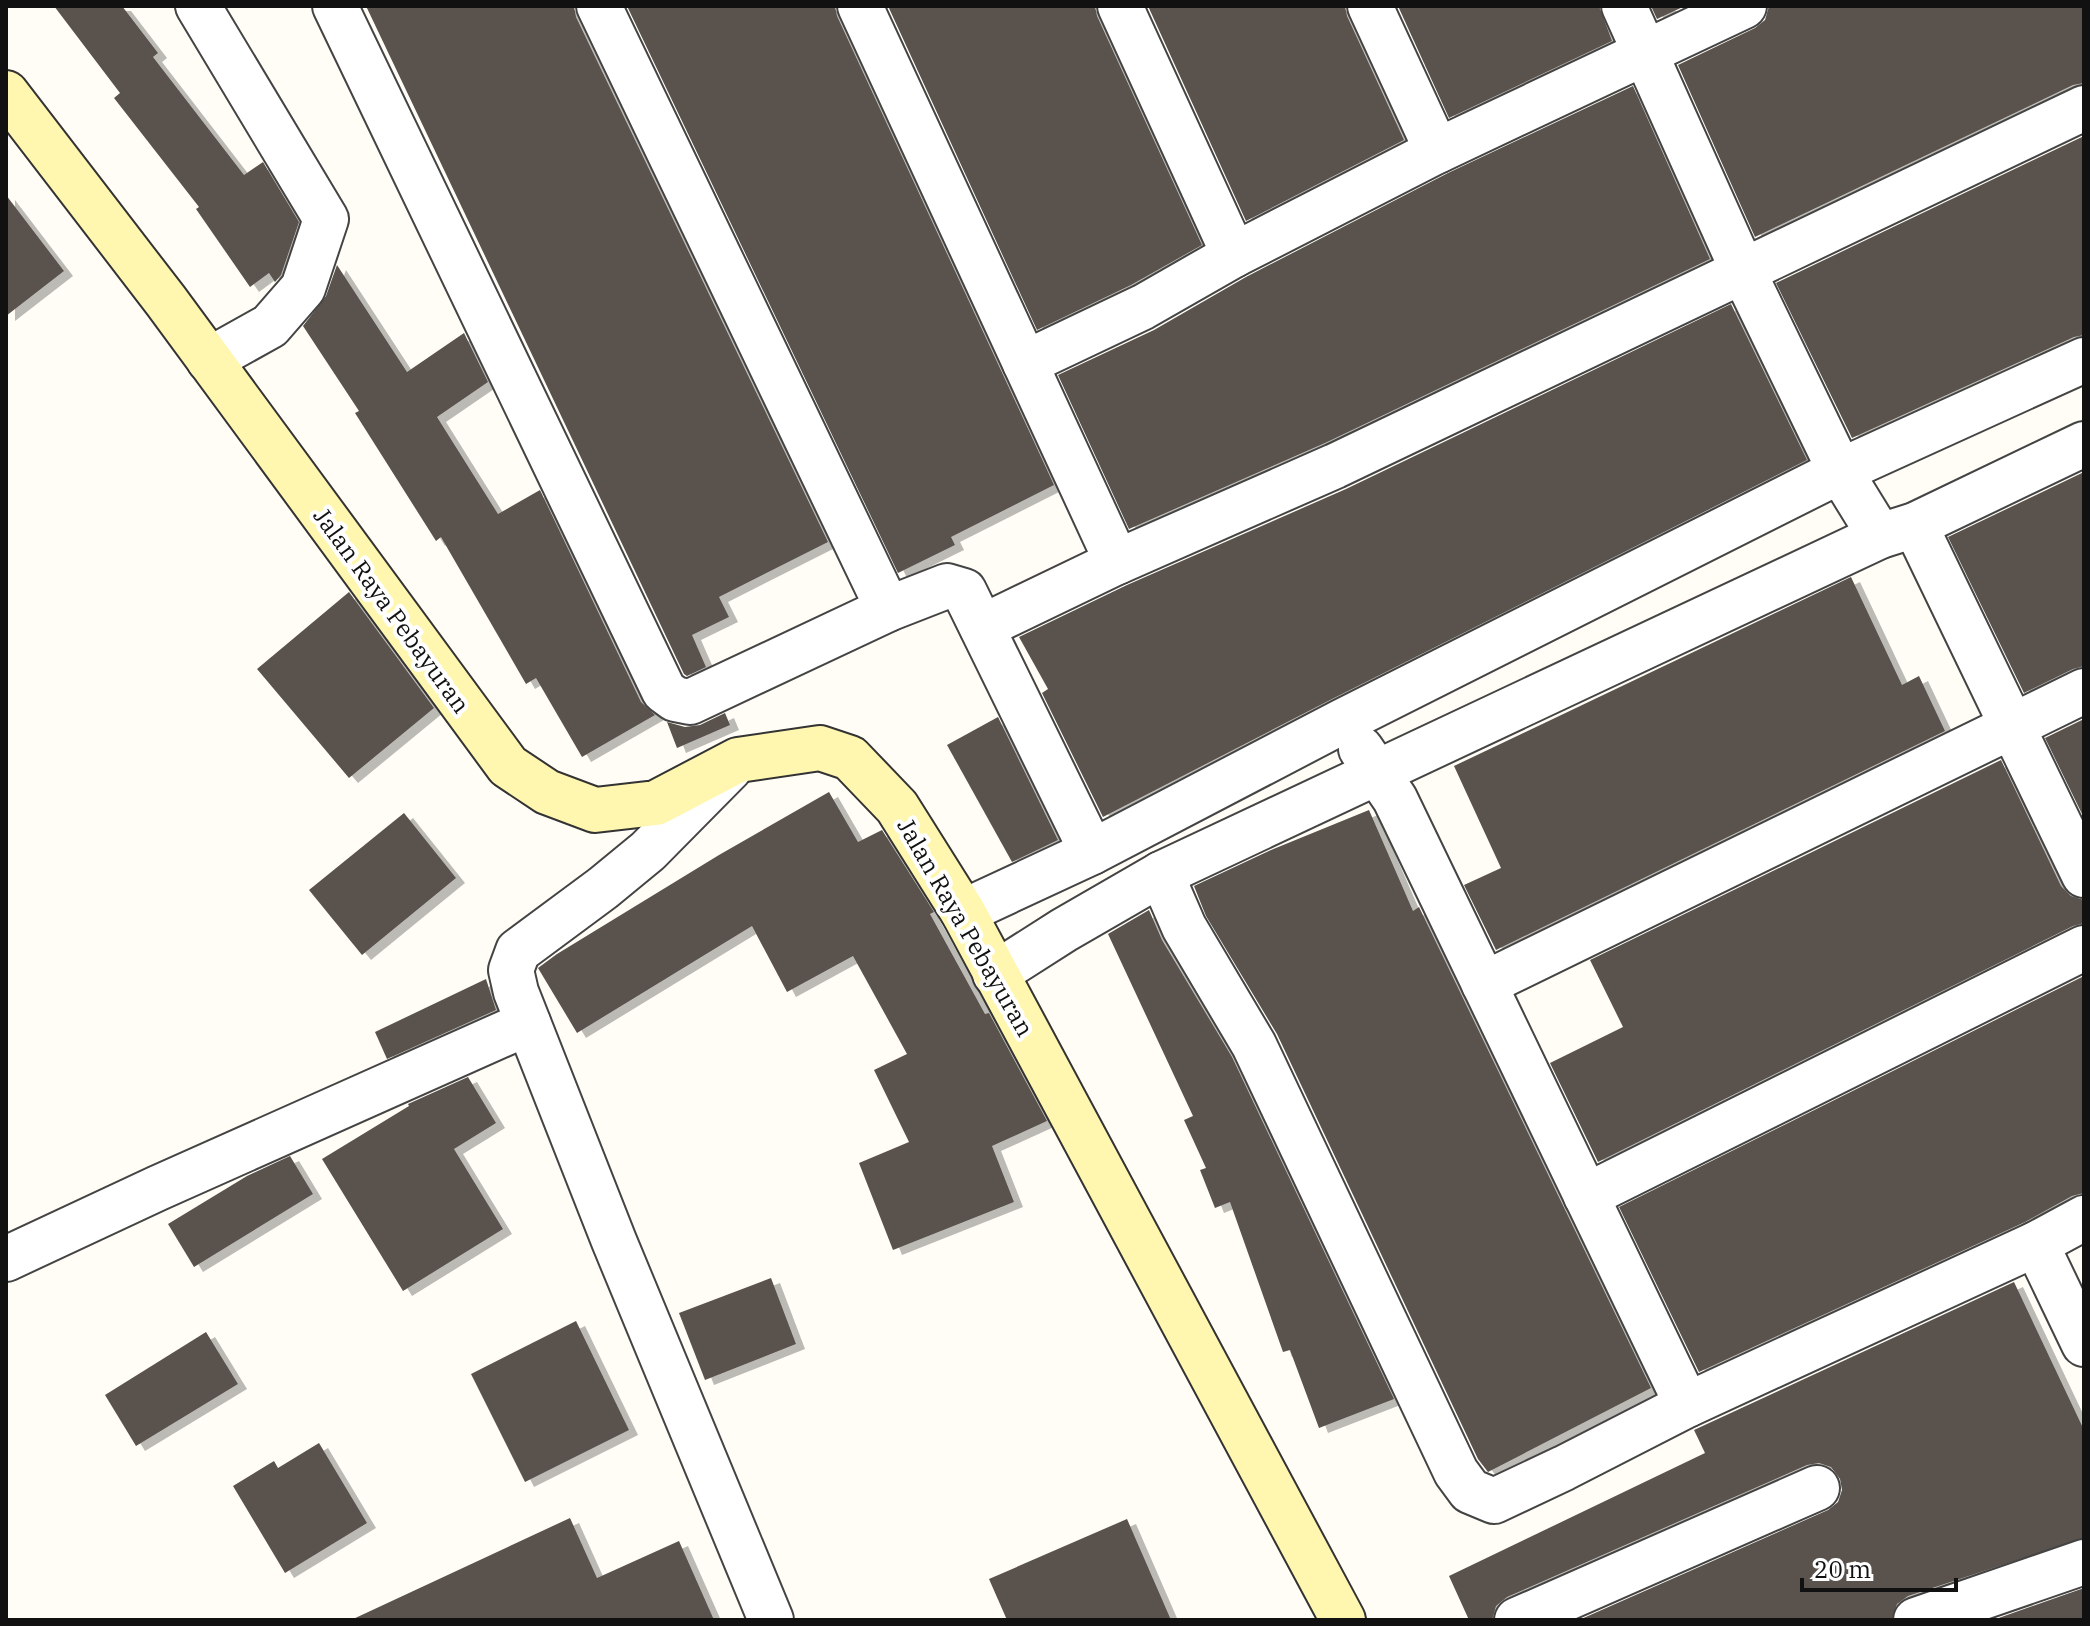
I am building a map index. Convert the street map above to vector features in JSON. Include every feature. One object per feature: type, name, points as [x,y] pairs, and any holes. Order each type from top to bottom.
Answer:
[{"type":"main road","name":"Jalan Raya Pebayuran","points":[[6,93],[209,360],[508,766],[547,792],[595,810],[656,803],[738,760],[820,748],[850,758],[897,807],[963,912],[1343,1620]]},
{"type":"street","points":[[198,6],[326,219],[303,288],[270,326],[209,360]]},
{"type":"street","points":[[335,6],[664,691],[675,699],[690,702],[888,609],[947,586],[964,591],[1092,852]]},
{"type":"street","points":[[599,6],[888,609]]},
{"type":"street","points":[[860,6],[1117,562]]},
{"type":"street","points":[[1120,6],[1234,255]]},
{"type":"street","points":[[1370,6],[1437,151]]},
{"type":"street","points":[[1624,6],[1743,271],[1840,471],[1898,530],[2012,726],[2084,875]]},
{"type":"street","points":[[1025,363],[1143,307],[1234,255],[1437,151],[1744,6]]},
{"type":"street","points":[[982,627],[1117,562],[1335,466],[2084,108]]},
{"type":"street","points":[[963,912],[1092,852],[1343,721],[1840,471],[2084,360]]},
{"type":"street","points":[[995,974],[1161,874],[2084,444]]},
{"type":"street","points":[[1484,984],[2084,691]]},
{"type":"street","points":[[1343,721],[1395,799],[1687,1405]]},
{"type":"street","points":[[738,760],[648,851],[518,951],[511,970],[516,992],[614,1241],[771,1620]]},
{"type":"street","points":[[1161,874],[1184,927],[1254,1045],[1449,1458],[1470,1491],[1494,1501],[1687,1405],[2036,1244],[2084,1218]]},
{"type":"street","points":[[1586,1196],[2084,948]]},
{"type":"street","points":[[6,1259],[528,1023]]},
{"type":"street","points":[[2036,1244],[2084,1344]]},
{"type":"street","points":[[1517,1620],[1817,1488]]},
{"type":"street","points":[[1916,1620],[2084,1562]]},
{"type":"building","points":[[54,6],[122,6],[158,53],[153,57],[244,175],[263,162],[299,222],[281,275],[275,282],[269,273],[250,287],[196,209],[199,207],[114,98],[120,93]]},
{"type":"building","points":[[366,6],[574,6],[576,17],[828,542],[719,597],[729,617],[692,635],[706,667],[687,676],[684,674]]},
{"type":"building","points":[[627,6],[835,6],[1054,485],[951,537],[955,545],[898,573]]},
{"type":"building","points":[[888,6],[1095,6],[1202,245],[1131,285],[1037,330]]},
{"type":"building","points":[[1148,6],[1345,6],[1404,140],[1246,221]]},
{"type":"building","points":[[1398,6],[1599,6],[1612,41],[1449,118]]},
{"type":"building","points":[[1651,6],[1685,6],[1657,19]]},
{"type":"building","points":[[1769,6],[2084,6],[2084,83],[2073,85],[1755,237],[1678,65],[1755,28],[1765,20]]},
{"type":"building","points":[[1633,86],[1710,259],[1325,443],[1129,529],[1058,375],[1154,330],[1246,277],[1448,173]]},
{"type":"building","points":[[2084,136],[2084,335],[1852,438],[1776,283]]},
{"type":"building","points":[[6,195],[64,271],[6,316]]},
{"type":"building","points":[[337,265],[407,372],[464,333],[488,382],[437,417],[498,514],[540,490],[641,702],[655,715],[582,757],[536,678],[526,684],[441,537],[436,541],[355,413],[359,411],[303,326],[326,296]]},
{"type":"building","points":[[1731,304],[1807,460],[1103,817],[1042,693],[1048,689],[1019,637],[1127,585],[1346,489]]},
{"type":"building","points":[[2084,472],[2084,666],[2024,693],[1948,537]]},
{"type":"building","points":[[1851,577],[1902,685],[1919,676],[1945,731],[1496,950],[1464,885],[1501,868],[1454,766]]},
{"type":"building","points":[[349,592],[434,708],[349,778],[257,669]]},
{"type":"building","points":[[725,713],[730,725],[677,748],[667,722],[685,727],[700,725]]},
{"type":"building","points":[[998,717],[1058,840],[1012,862],[947,745]]},
{"type":"building","points":[[2084,719],[2084,818],[2045,738]]},
{"type":"building","points":[[2001,760],[2061,886],[2071,896],[2084,900],[2084,923],[1598,1162],[1550,1063],[1623,1027],[1590,960]]},
{"type":"building","points":[[829,792],[858,842],[882,830],[934,912],[930,914],[985,1014],[989,1013],[1047,1121],[992,1146],[1014,1202],[893,1250],[859,1163],[909,1142],[874,1070],[907,1054],[853,956],[787,992],[752,926],[577,1033],[538,968],[719,855]]},
{"type":"building","points":[[1369,810],[1413,911],[1419,907],[1651,1388],[1488,1472],[1478,1459],[1277,1034],[1206,916],[1194,886]]},
{"type":"building","points":[[404,813],[456,878],[362,955],[309,890]]},
{"type":"building","points":[[1149,910],[1162,940],[1232,1057],[1394,1399],[1319,1428],[1290,1350],[1283,1352],[1230,1202],[1215,1208],[1200,1170],[1206,1168],[1184,1120],[1193,1116],[1108,934]]},
{"type":"building","points":[[2084,976],[2084,1193],[1699,1372],[1619,1207]]},
{"type":"building","points":[[486,979],[496,1010],[387,1059],[375,1032]]},
{"type":"building","points":[[468,1077],[496,1123],[454,1149],[503,1229],[403,1291],[322,1159],[408,1104]]},
{"type":"building","points":[[290,1156],[313,1194],[194,1267],[168,1224],[247,1176]]},
{"type":"building","points":[[771,1278],[796,1344],[705,1380],[679,1313]]},
{"type":"building","points":[[2014,1282],[2084,1430],[2084,1538],[1908,1596],[1897,1604],[1892,1620],[1579,1620],[1828,1510],[1838,1502],[1842,1490],[1840,1479],[1831,1467],[1819,1463],[1807,1465],[1507,1597],[1496,1606],[1492,1620],[1469,1620],[1449,1576],[1705,1453],[1694,1430]]},
{"type":"building","points":[[576,1321],[629,1430],[525,1482],[471,1374]]},
{"type":"building","points":[[206,1332],[238,1384],[136,1446],[105,1395]]},
{"type":"building","points":[[319,1443],[367,1523],[285,1573],[233,1486],[274,1461],[278,1468]]},
{"type":"building","points":[[570,1518],[597,1578],[679,1541],[714,1620],[351,1620]]},
{"type":"building","points":[[1127,1519],[1171,1620],[1007,1620],[989,1579]]},
{"type":"building","points":[[2084,1588],[2084,1620],[1993,1620]]}]
